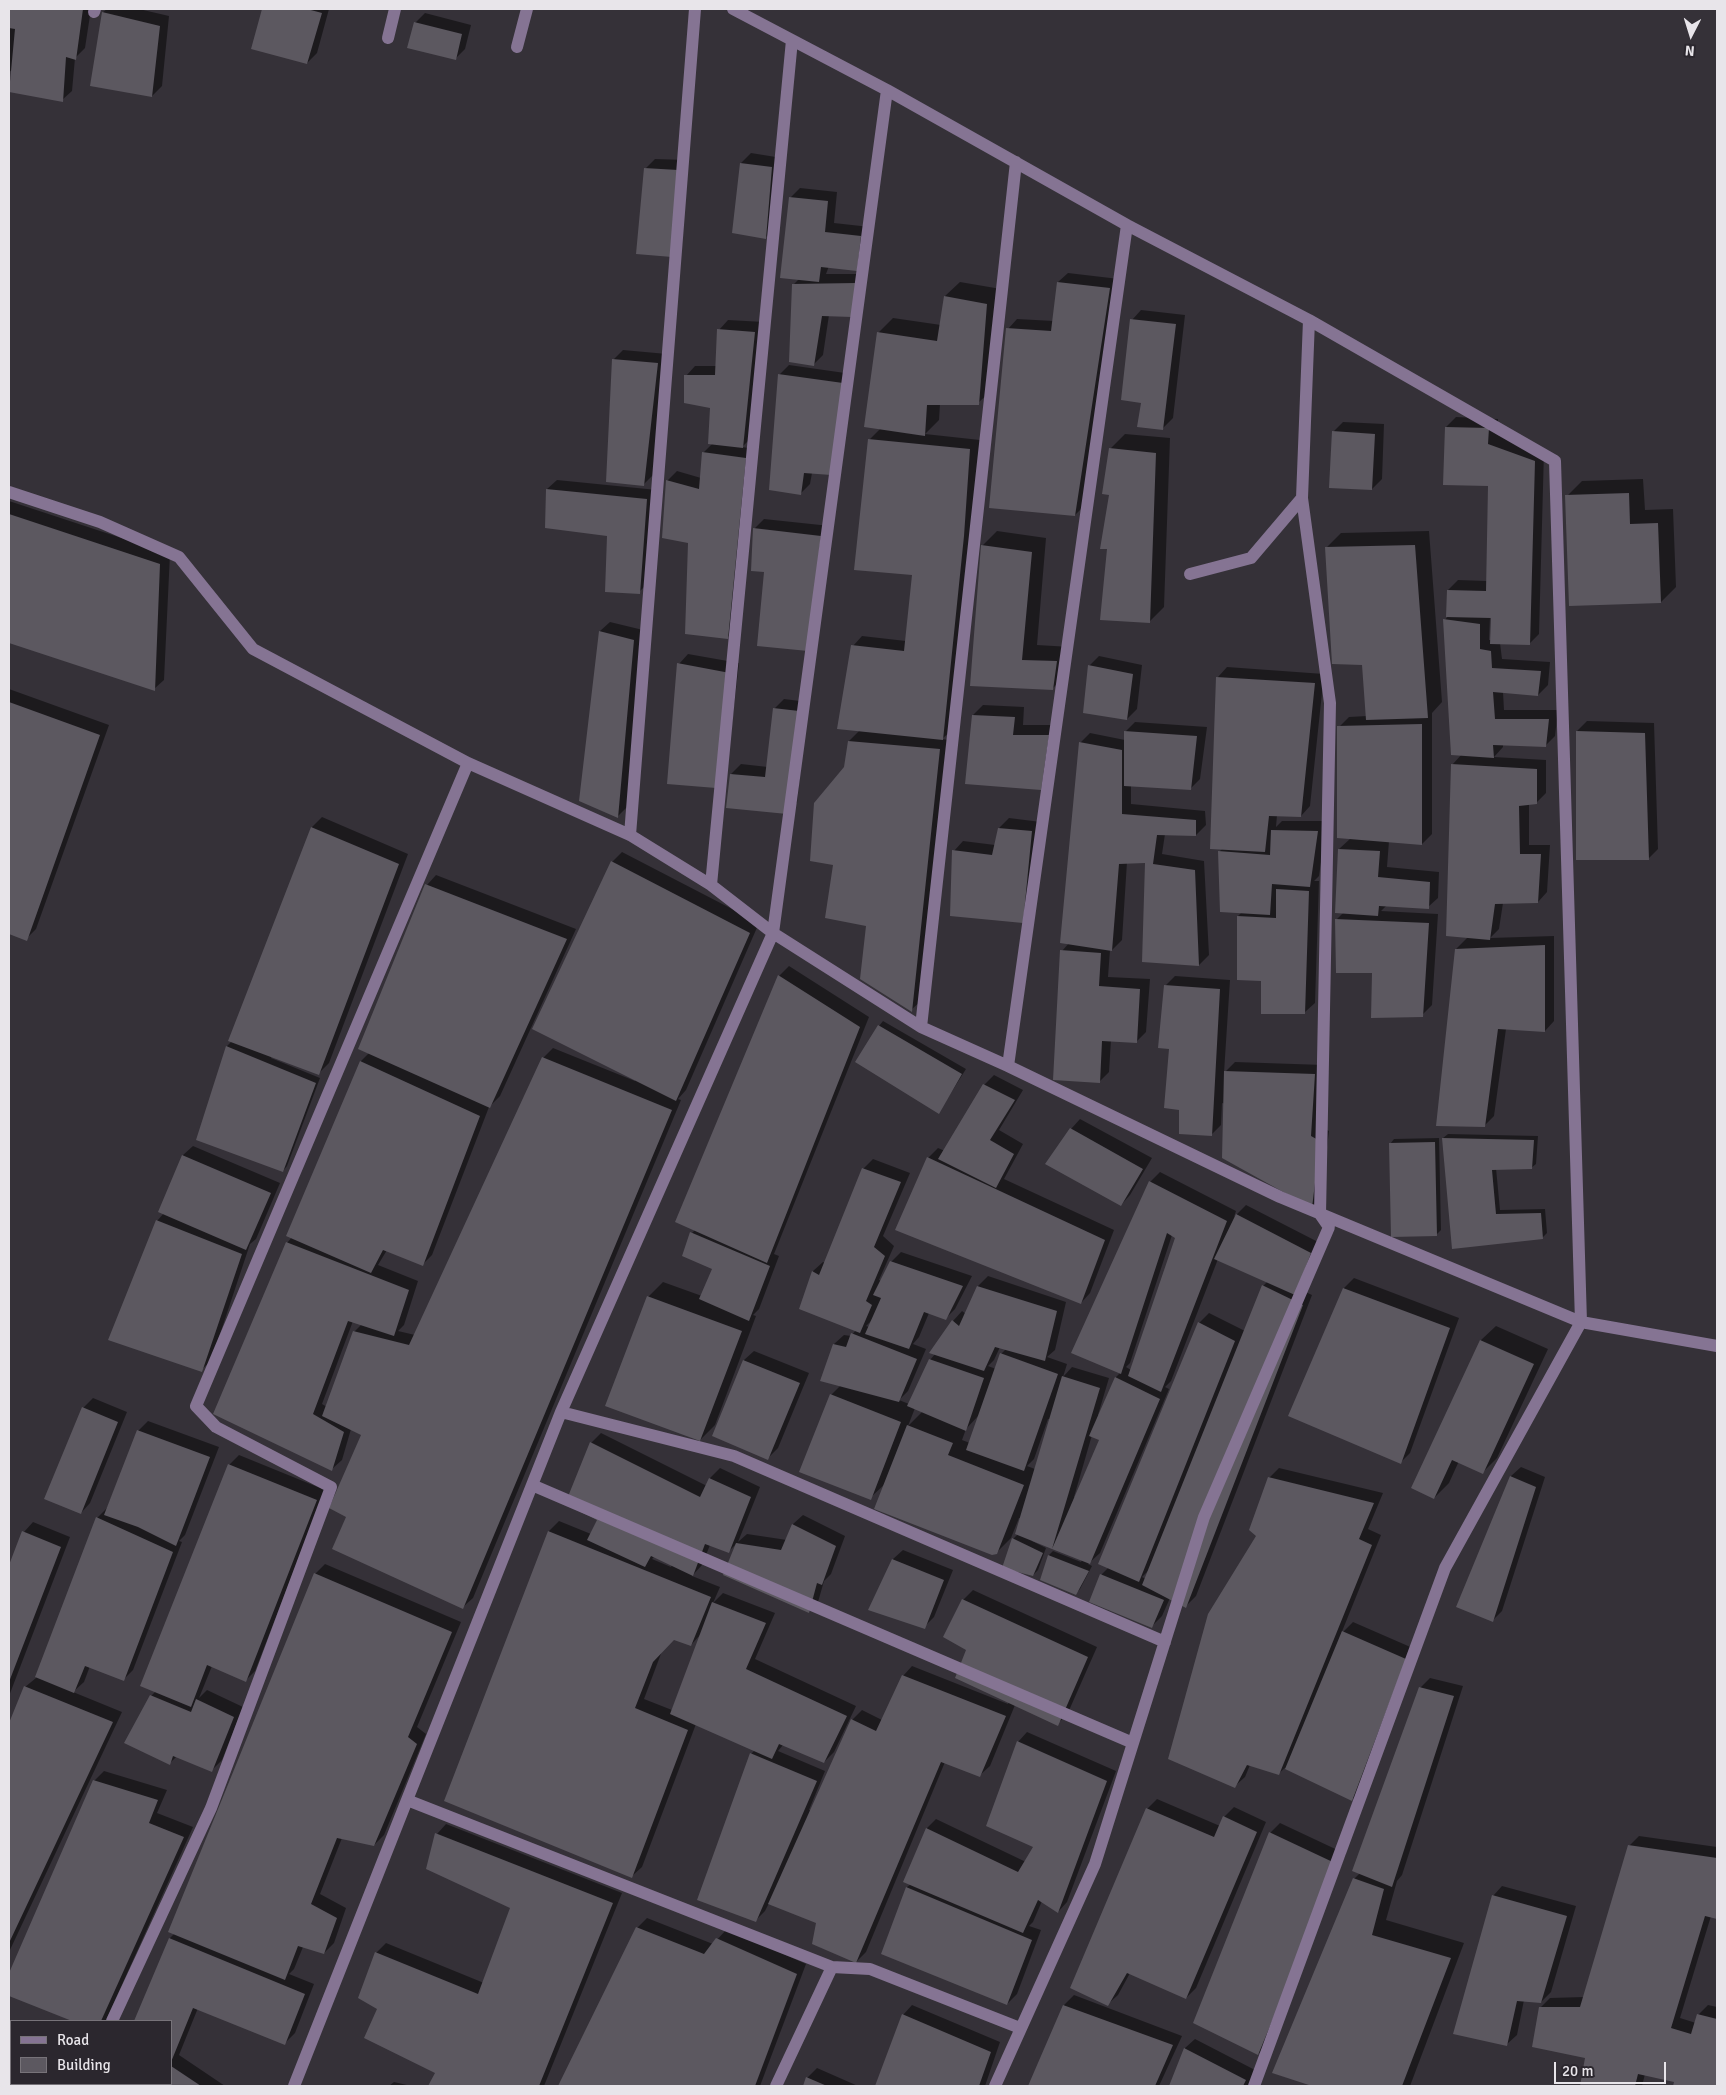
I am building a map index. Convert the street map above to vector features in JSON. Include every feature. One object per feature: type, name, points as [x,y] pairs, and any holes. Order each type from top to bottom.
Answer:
[{"type":"street","points":[[388,38],[395,9]]},
{"type":"street","points":[[517,48],[527,9]]},
{"type":"street","points":[[630,835],[695,9]]},
{"type":"street","points":[[732,9],[887,90],[1127,225],[1309,320],[1555,461],[1581,1322],[1445,1568],[1254,2086]]},
{"type":"street","points":[[711,885],[792,40]]},
{"type":"street","points":[[294,2086],[561,1412],[773,933],[887,90]]},
{"type":"street","points":[[921,1027],[1016,162]]},
{"type":"street","points":[[1008,1066],[1127,225]]},
{"type":"street","points":[[995,2086],[1095,1864],[1204,1517],[1328,1227],[1320,1214],[1330,703],[1302,498],[1309,320]]},
{"type":"street","points":[[9,492],[100,522],[179,557],[253,649],[468,763],[630,835],[711,885],[773,933],[921,1027],[1008,1066],[1280,1197],[1581,1322],[1717,1346]]},
{"type":"street","points":[[1190,574],[1251,558],[1302,498]]},
{"type":"street","points":[[112,2020],[211,1808],[331,1487],[216,1427],[196,1406],[468,763]]},
{"type":"street","points":[[561,1412],[734,1456],[1165,1642]]},
{"type":"street","points":[[532,1485],[1133,1743]]},
{"type":"street","points":[[407,1800],[832,1967],[870,1969],[1020,2028]]},
{"type":"street","points":[[776,2086],[832,1967]]},
{"type":"building","points":[[9,9],[83,9],[76,60],[66,57],[63,102],[9,92],[15,29],[9,28]]},
{"type":"building","points":[[262,9],[307,9],[322,13],[307,64],[251,49]]},
{"type":"building","points":[[102,12],[160,26],[152,97],[90,86]]},
{"type":"building","points":[[414,22],[462,34],[456,60],[407,48]]},
{"type":"building","points":[[740,163],[772,167],[766,239],[732,233]]},
{"type":"building","points":[[644,168],[678,170],[672,257],[636,254]]},
{"type":"building","points":[[789,197],[828,201],[825,232],[861,236],[857,271],[821,267],[819,282],[780,278]]},
{"type":"building","points":[[1057,282],[1110,288],[1075,516],[989,508],[1006,328],[1051,331]]},
{"type":"building","points":[[856,283],[852,317],[822,316],[814,366],[789,362],[792,284]]},
{"type":"building","points":[[944,296],[987,304],[979,405],[927,405],[925,436],[864,427],[877,332],[937,341]]},
{"type":"building","points":[[1130,319],[1176,324],[1163,430],[1137,427],[1141,403],[1121,400]]},
{"type":"building","points":[[717,329],[755,332],[743,448],[708,444],[710,408],[684,403],[684,375],[715,375]]},
{"type":"building","points":[[612,359],[658,363],[644,486],[606,482]]},
{"type":"building","points":[[778,374],[843,383],[831,475],[804,473],[801,495],[769,490]]},
{"type":"building","points":[[1445,427],[1489,428],[1488,444],[1535,461],[1530,645],[1490,644],[1491,618],[1446,617],[1447,590],[1486,591],[1488,486],[1443,485]]},
{"type":"building","points":[[1332,431],[1375,434],[1372,490],[1329,488]]},
{"type":"building","points":[[868,439],[970,449],[964,536],[943,740],[837,729],[851,645],[904,651],[912,575],[854,570]]},
{"type":"building","points":[[1109,448],[1156,453],[1150,623],[1100,620],[1107,549],[1100,549],[1109,495],[1102,494]]},
{"type":"building","points":[[702,452],[746,458],[728,639],[685,634],[688,543],[662,538],[666,480],[699,489]]},
{"type":"building","points":[[546,489],[647,499],[640,594],[605,592],[607,536],[545,528]]},
{"type":"building","points":[[1629,493],[1630,524],[1658,523],[1661,603],[1569,606],[1565,495]]},
{"type":"building","points":[[9,514],[160,564],[155,691],[9,643]]},
{"type":"building","points":[[753,528],[821,536],[808,651],[757,646],[764,572],[751,571]]},
{"type":"building","points":[[981,545],[1032,552],[1022,660],[1057,661],[1053,690],[970,686]]},
{"type":"building","points":[[1415,545],[1428,718],[1366,720],[1362,665],[1332,664],[1325,547]]},
{"type":"building","points":[[1443,619],[1480,624],[1480,649],[1491,651],[1492,668],[1541,671],[1538,696],[1493,692],[1495,719],[1549,719],[1546,747],[1493,745],[1494,758],[1451,755]]},
{"type":"building","points":[[599,631],[634,640],[618,818],[579,801]]},
{"type":"building","points":[[677,663],[730,673],[716,788],[667,784]]},
{"type":"building","points":[[1088,665],[1133,674],[1127,720],[1083,713]]},
{"type":"building","points":[[1216,677],[1315,683],[1301,817],[1269,816],[1265,852],[1210,849]]},
{"type":"building","points":[[9,702],[100,735],[27,941],[9,934]]},
{"type":"building","points":[[773,708],[799,711],[787,814],[726,808],[730,774],[765,777]]},
{"type":"building","points":[[972,715],[1015,717],[1013,735],[1049,735],[1041,790],[965,784]]},
{"type":"building","points":[[1422,724],[1422,845],[1337,838],[1337,726]]},
{"type":"building","points":[[1124,731],[1197,736],[1191,790],[1124,786]]},
{"type":"building","points":[[1576,731],[1645,733],[1649,860],[1576,860]]},
{"type":"building","points":[[848,741],[940,749],[912,1012],[860,979],[866,926],[825,918],[833,865],[810,861],[814,803],[844,767]]},
{"type":"building","points":[[1079,742],[1122,750],[1122,814],[1196,820],[1196,836],[1157,835],[1153,864],[1195,870],[1199,966],[1142,962],[1145,863],[1119,864],[1112,951],[1060,943]]},
{"type":"building","points":[[1451,764],[1537,769],[1537,804],[1519,806],[1520,854],[1541,854],[1538,903],[1495,904],[1490,940],[1446,936]]},
{"type":"building","points":[[311,827],[399,864],[319,1075],[228,1041]]},
{"type":"building","points":[[998,828],[1032,831],[1023,923],[950,916],[952,850],[992,855]]},
{"type":"building","points":[[1271,830],[1318,831],[1310,887],[1272,884],[1270,915],[1220,912],[1218,851],[1270,855]]},
{"type":"building","points":[[1338,849],[1380,851],[1378,877],[1430,882],[1429,909],[1379,906],[1378,916],[1335,913]]},
{"type":"building","points":[[611,861],[750,933],[676,1101],[532,1029]]},
{"type":"building","points":[[425,884],[567,939],[490,1108],[358,1049]]},
{"type":"building","points":[[1276,889],[1309,891],[1305,1014],[1261,1014],[1261,981],[1237,980],[1237,916],[1276,918]]},
{"type":"building","points":[[1335,919],[1429,923],[1423,1017],[1371,1018],[1372,973],[1336,973]]},
{"type":"building","points":[[1545,945],[1545,1032],[1498,1029],[1485,1127],[1436,1126],[1455,949]]},
{"type":"building","points":[[1060,950],[1101,953],[1099,986],[1140,989],[1137,1043],[1102,1041],[1100,1083],[1053,1080]]},
{"type":"building","points":[[778,975],[860,1027],[767,1263],[675,1222]]},
{"type":"building","points":[[1164,985],[1220,989],[1212,1136],[1179,1134],[1179,1110],[1164,1108],[1169,1049],[1158,1048]]},
{"type":"building","points":[[878,1025],[962,1074],[939,1114],[855,1062]]},
{"type":"building","points":[[226,1046],[316,1083],[283,1172],[196,1140]]},
{"type":"building","points":[[542,1057],[672,1110],[463,1609],[332,1549],[346,1517],[329,1508],[361,1435],[322,1416],[353,1331],[409,1345]]},
{"type":"building","points":[[360,1061],[480,1116],[423,1266],[383,1250],[371,1273],[286,1236]]},
{"type":"building","points":[[1224,1071],[1315,1074],[1311,1136],[1320,1141],[1312,1208],[1222,1158]]},
{"type":"building","points":[[983,1084],[1015,1100],[990,1140],[1014,1154],[996,1188],[938,1159]]},
{"type":"building","points":[[1070,1128],[1143,1169],[1121,1206],[1045,1164]]},
{"type":"building","points":[[1442,1138],[1534,1140],[1532,1169],[1492,1170],[1496,1214],[1541,1213],[1543,1239],[1452,1249]]},
{"type":"building","points":[[1435,1142],[1437,1236],[1391,1237],[1389,1143]]},
{"type":"building","points":[[182,1155],[271,1193],[246,1250],[158,1212]]},
{"type":"building","points":[[927,1157],[1105,1240],[1081,1304],[895,1230]]},
{"type":"building","points":[[862,1168],[901,1182],[874,1247],[885,1256],[866,1301],[872,1305],[860,1333],[799,1309],[812,1271],[819,1275]]},
{"type":"building","points":[[1149,1181],[1227,1221],[1161,1392],[1128,1376],[1175,1238],[1167,1233],[1121,1374],[1071,1353]]},
{"type":"building","points":[[1236,1214],[1311,1253],[1295,1295],[1214,1259]]},
{"type":"building","points":[[156,1220],[242,1254],[202,1372],[108,1340]]},
{"type":"building","points":[[690,1232],[770,1266],[749,1321],[699,1299],[712,1269],[682,1256]]},
{"type":"building","points":[[286,1242],[409,1290],[394,1336],[348,1321],[313,1414],[344,1432],[332,1471],[213,1414]]},
{"type":"building","points":[[890,1261],[963,1286],[946,1320],[924,1312],[909,1349],[865,1334],[881,1298],[873,1295]]},
{"type":"building","points":[[1262,1285],[1303,1305],[1186,1608],[1142,1585]]},
{"type":"building","points":[[977,1286],[1057,1311],[1045,1361],[995,1347],[984,1371],[929,1353],[952,1320],[959,1326]]},
{"type":"building","points":[[1343,1288],[1450,1328],[1401,1464],[1288,1416]]},
{"type":"building","points":[[647,1296],[742,1331],[700,1441],[605,1406]]},
{"type":"building","points":[[1198,1322],[1235,1341],[1139,1582],[1098,1564]]},
{"type":"building","points":[[851,1333],[917,1359],[899,1402],[820,1381],[833,1344],[846,1347]]},
{"type":"building","points":[[1480,1340],[1534,1364],[1483,1474],[1452,1460],[1434,1499],[1411,1488]]},
{"type":"building","points":[[1000,1353],[1058,1374],[1024,1471],[966,1450]]},
{"type":"building","points":[[929,1359],[984,1378],[966,1431],[907,1406]]},
{"type":"building","points":[[743,1360],[800,1383],[768,1460],[712,1436]]},
{"type":"building","points":[[1062,1376],[1100,1388],[1052,1549],[1015,1534]]},
{"type":"building","points":[[1115,1377],[1160,1399],[1090,1564],[1052,1549],[1099,1440],[1089,1436]]},
{"type":"building","points":[[830,1394],[901,1422],[871,1500],[799,1472]]},
{"type":"building","points":[[82,1407],[118,1422],[81,1514],[44,1499]]},
{"type":"building","points":[[907,1425],[953,1443],[948,1455],[1024,1485],[997,1554],[992,1555],[874,1509]]},
{"type":"building","points":[[137,1430],[210,1457],[176,1546],[138,1527],[104,1515]]},
{"type":"building","points":[[590,1442],[700,1497],[709,1478],[751,1497],[729,1553],[705,1544],[693,1576],[651,1556],[645,1567],[587,1540],[597,1520],[565,1504]]},
{"type":"building","points":[[228,1464],[317,1500],[246,1682],[207,1665],[191,1707],[140,1686]]},
{"type":"building","points":[[1510,1476],[1536,1487],[1493,1622],[1456,1607]]},
{"type":"building","points":[[1268,1477],[1374,1503],[1359,1539],[1372,1545],[1279,1775],[1247,1765],[1235,1788],[1168,1759],[1208,1614],[1256,1536],[1249,1530]]},
{"type":"building","points":[[96,1517],[173,1552],[124,1681],[85,1666],[74,1693],[35,1677]]},
{"type":"building","points":[[792,1524],[836,1546],[822,1585],[817,1583],[809,1613],[723,1575],[736,1543],[781,1550]]},
{"type":"building","points":[[22,1531],[61,1547],[9,1682],[9,1565]]},
{"type":"building","points":[[548,1531],[711,1597],[691,1646],[674,1640],[653,1662],[635,1708],[688,1730],[632,1878],[444,1801]]},
{"type":"building","points":[[1012,1538],[1043,1553],[1033,1576],[1002,1568]]},
{"type":"building","points":[[1048,1555],[1089,1571],[1076,1595],[1040,1580]]},
{"type":"building","points":[[892,1559],[944,1580],[925,1629],[868,1610]]},
{"type":"building","points":[[314,1573],[452,1632],[408,1737],[417,1744],[374,1846],[337,1838],[311,1904],[337,1918],[324,1954],[298,1946],[285,1980],[168,1932]]},
{"type":"building","points":[[1100,1574],[1164,1600],[1152,1628],[1089,1602]]},
{"type":"building","points":[[962,1599],[1088,1657],[1058,1726],[955,1678],[966,1650],[943,1637]]},
{"type":"building","points":[[712,1602],[766,1623],[746,1669],[847,1716],[824,1763],[779,1744],[772,1759],[670,1714]]},
{"type":"building","points":[[1342,1631],[1406,1659],[1352,1801],[1285,1769]]},
{"type":"building","points":[[902,1675],[1006,1716],[980,1777],[941,1762],[856,1963],[812,1944],[816,1923],[768,1904],[851,1719],[876,1731]]},
{"type":"building","points":[[24,1686],[113,1722],[9,1943],[9,1723]]},
{"type":"building","points":[[1419,1687],[1454,1696],[1392,1887],[1352,1871]]},
{"type":"building","points":[[150,1695],[191,1712],[196,1699],[234,1717],[212,1772],[173,1756],[170,1765],[124,1743]]},
{"type":"building","points":[[1017,1741],[1107,1781],[1058,1913],[1038,1900],[1023,1933],[903,1882],[926,1828],[1018,1872],[1033,1847],[986,1826]]},
{"type":"building","points":[[750,1753],[817,1781],[756,1922],[697,1900]]},
{"type":"building","points":[[93,1780],[158,1800],[149,1823],[184,1837],[101,2020],[69,2020],[9,1996],[9,1973]]},
{"type":"building","points":[[1146,1808],[1214,1837],[1223,1816],[1257,1832],[1186,1999],[1127,1973],[1108,2006],[1070,1988]]},
{"type":"building","points":[[1269,1832],[1337,1864],[1258,2055],[1193,2023]]},
{"type":"building","points":[[435,1833],[613,1903],[539,2086],[428,2086],[435,2073],[364,2038],[377,2009],[358,1998],[375,1952],[478,1994],[510,1908],[426,1869]]},
{"type":"building","points":[[1628,1845],[1717,1858],[1717,1919],[1705,1916],[1671,2028],[1691,2034],[1697,2014],[1717,2019],[1717,2086],[1673,2086],[1674,2082],[1638,2074],[1635,2086],[1580,2086],[1585,2058],[1532,2047],[1539,2007],[1580,2007]]},
{"type":"building","points":[[1353,1878],[1384,1889],[1372,1935],[1451,1958],[1402,2086],[1312,2086],[1272,2073]]},
{"type":"building","points":[[906,1887],[1032,1940],[1007,2005],[881,1954]]},
{"type":"building","points":[[1492,1895],[1567,1916],[1541,2003],[1517,2001],[1507,2046],[1453,2034]]},
{"type":"building","points":[[636,1927],[704,1954],[716,1938],[797,1974],[755,2086],[558,2086]]},
{"type":"building","points":[[169,1938],[305,1994],[285,2045],[193,2008],[172,2060],[172,2020],[134,2020]]},
{"type":"building","points":[[1063,2005],[1173,2045],[1155,2086],[1028,2086]]},
{"type":"building","points":[[902,2014],[991,2052],[979,2086],[875,2086]]},
{"type":"building","points":[[1184,2048],[1246,2080],[1243,2086],[1169,2086]]},
{"type":"building","points":[[172,2067],[201,2086],[107,2086],[172,2085]]},
{"type":"building","points":[[806,2077],[827,2086],[803,2086]]}]
